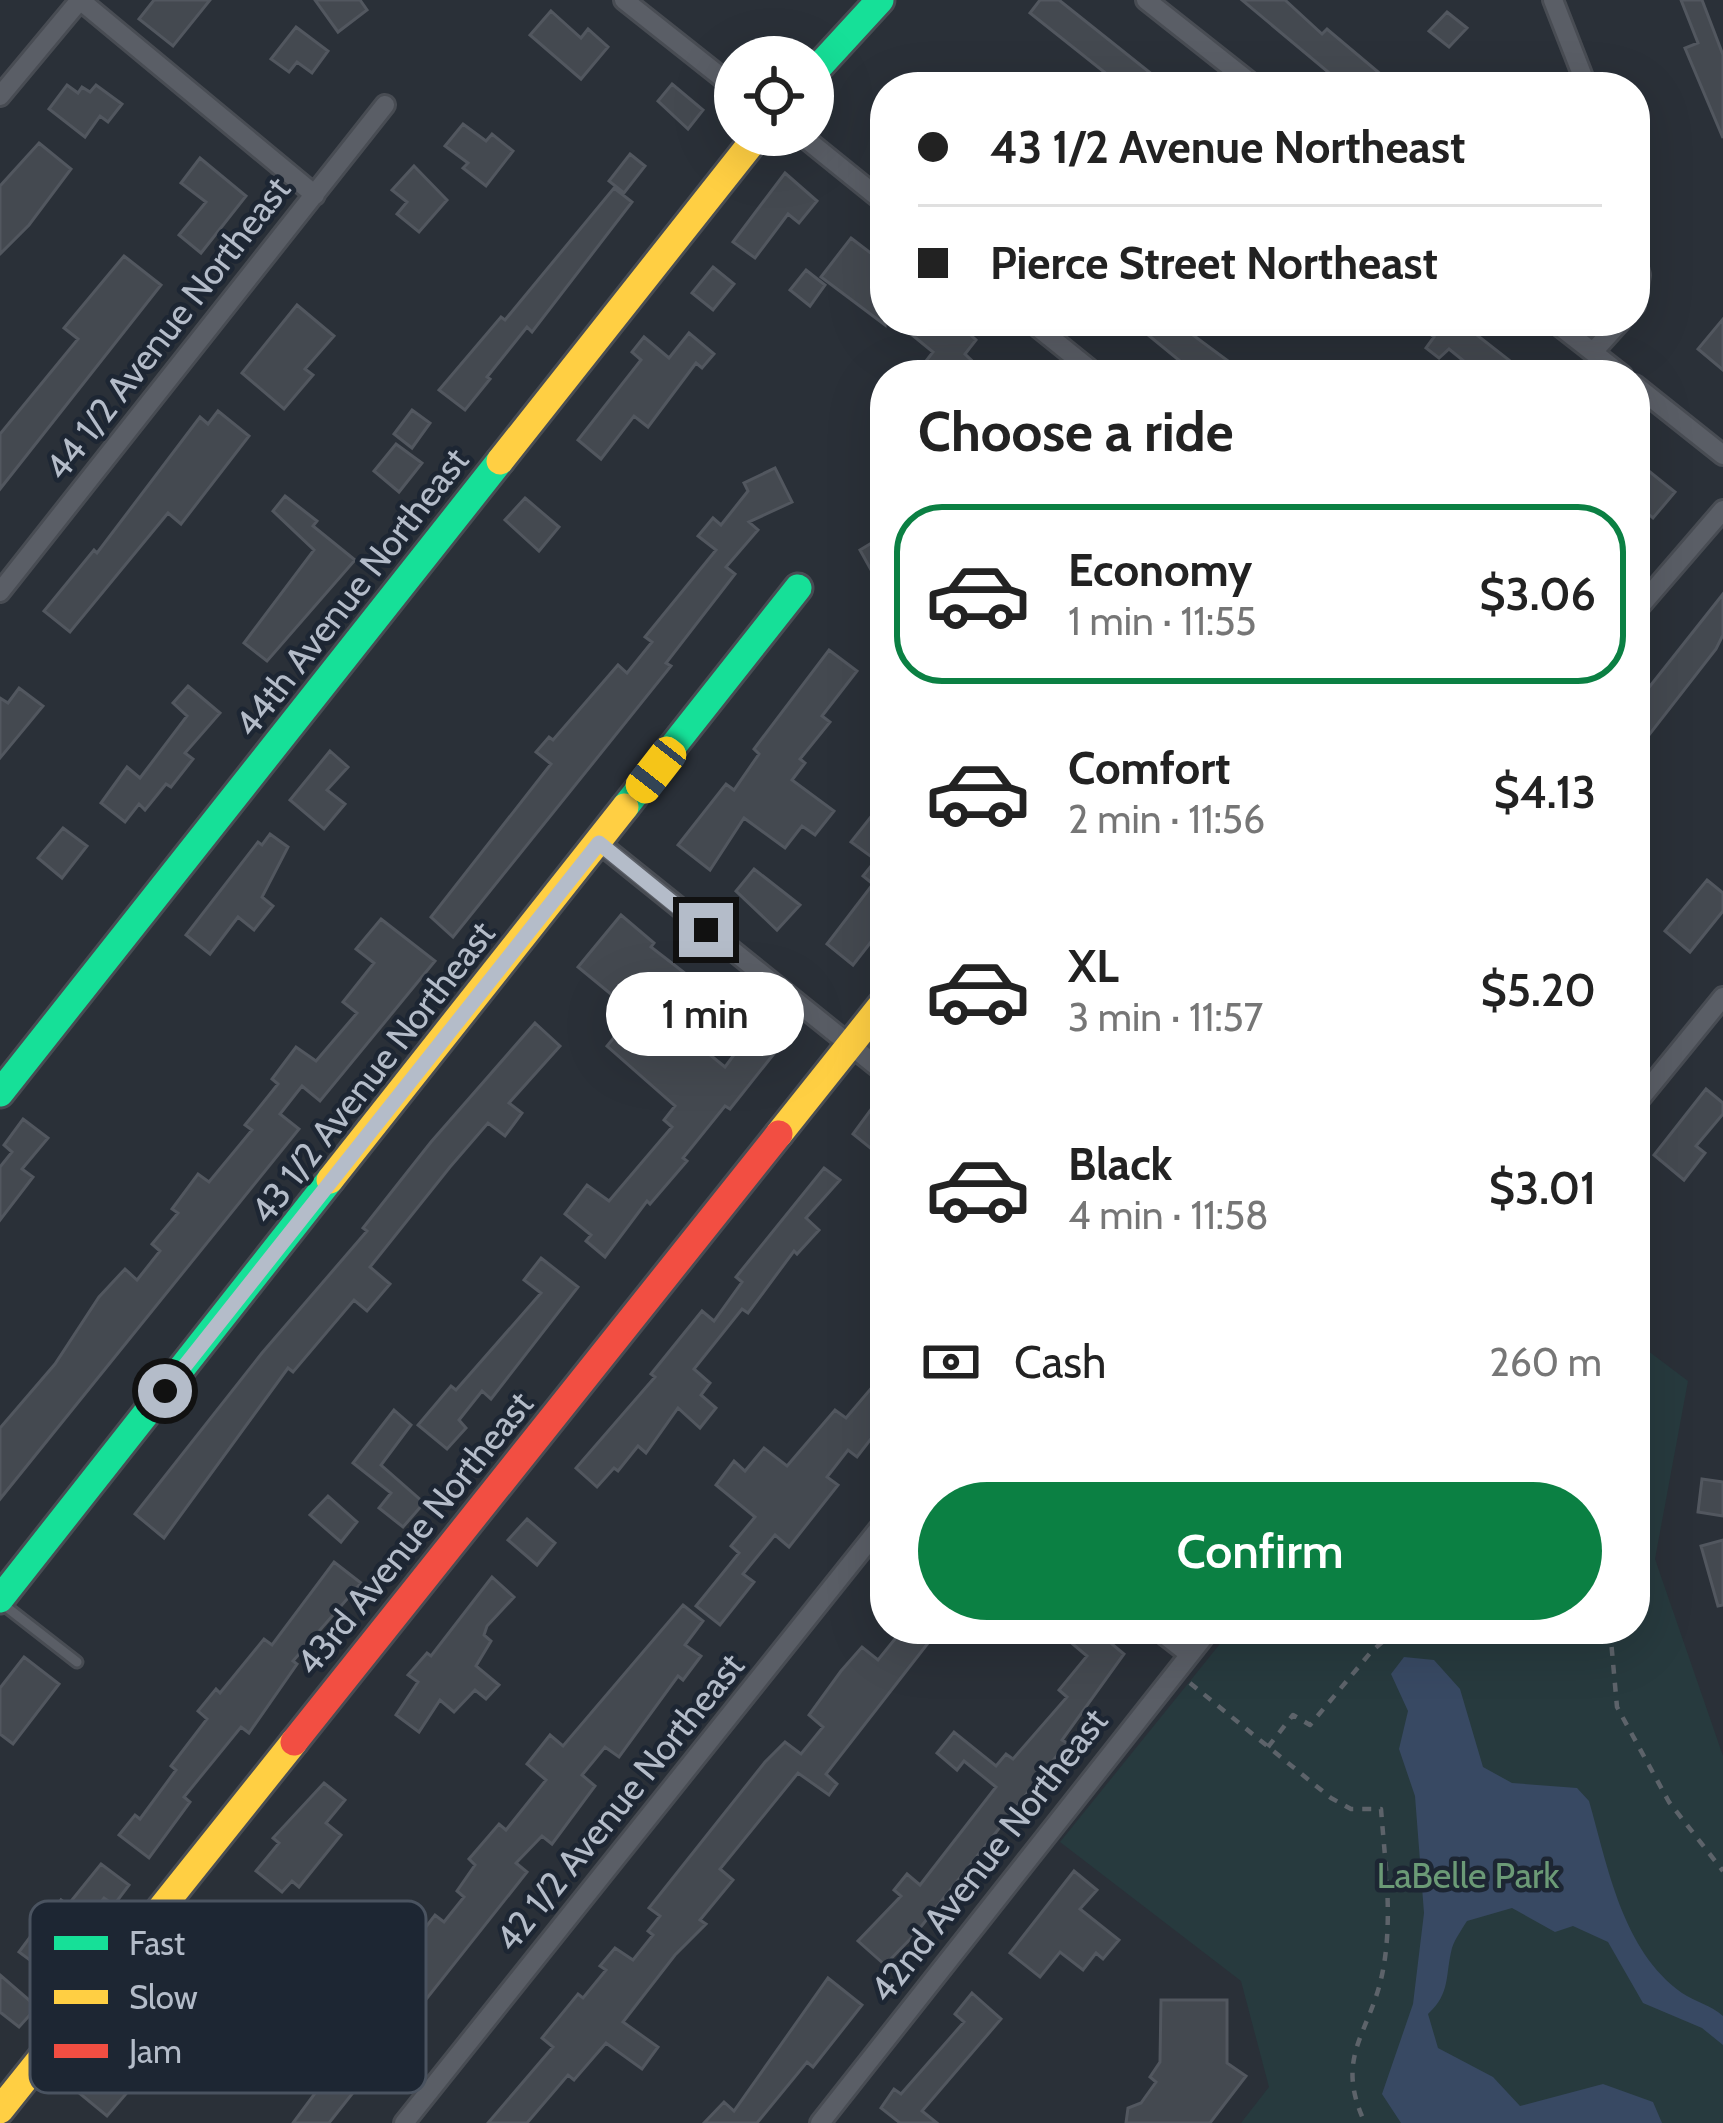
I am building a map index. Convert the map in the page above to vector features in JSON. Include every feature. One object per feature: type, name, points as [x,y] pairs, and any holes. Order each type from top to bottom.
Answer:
[{"type":"street","points":[[0,96],[80,0],[315,196]]},
{"type":"street","points":[[624,0],[714,71]]},
{"type":"street","points":[[834,50],[880,0]]},
{"type":"street","points":[[1146,0],[1237,72]]},
{"type":"street","points":[[1553,0],[1581,72]]},
{"type":"street","name":"44 1/2 Avenue Northeast","points":[[0,592],[385,105]]},
{"type":"street","name":"44th Avenue Northeast","points":[[0,1093],[741,156]]},
{"type":"street","points":[[827,156],[870,191]]},
{"type":"street","points":[[1049,336],[1078,360]]},
{"type":"street","points":[[1572,336],[1603,360]]},
{"type":"street","points":[[1593,352],[1607,336]]},
{"type":"street","points":[[1650,398],[1723,454]]},
{"type":"street","points":[[1650,595],[1723,510]]},
{"type":"street","name":"43 1/2 Avenue Northeast","points":[[0,1600],[798,588]]},
{"type":"street","points":[[599,843],[870,1062]]},
{"type":"street","points":[[1650,1087],[1723,997]]},
{"type":"street","name":"43rd Avenue Northeast","points":[[166,1901],[870,1020]]},
{"type":"street","name":"42 1/2 Avenue Northeast","points":[[404,2123],[870,1540]]},
{"type":"street","points":[[1176,1644],[1189,1654]]},
{"type":"street","name":"42nd Avenue Northeast","points":[[820,2123],[1197,1644]]},
{"type":"street","name":"43rd Avenue Northeast","points":[[1,2108],[30,2072]]},
{"type":"lane","points":[[0,1600],[77,1662]]},
{"type":"path","points":[[1268,1747],[1293,1715],[1310,1725],[1380,1644]]},
{"type":"path","points":[[1611,1644],[1617,1707],[1669,1802],[1723,1871]]},
{"type":"path","points":[[1175,1672],[1351,1809],[1381,1809],[1389,1897],[1383,1969],[1349,2074],[1365,2123]]},
{"type":"green space","name":"LaBelle Park","points":[[1650,1352],[1688,1381],[1655,1559],[1723,1756],[1723,2123],[1241,2123],[1269,2087],[1241,1981],[1060,1842],[1220,1644],[1650,1644]]},
{"type":"water","points":[[1404,1657],[1434,1660],[1460,1689],[1483,1767],[1512,1783],[1577,1788],[1589,1801],[1620,1906],[1645,1954],[1682,1993],[1723,2016],[1723,2045],[1702,2028],[1643,2003],[1608,1942],[1573,1926],[1555,1932],[1512,1908],[1467,1921],[1457,1938],[1444,1991],[1428,2014],[1438,2048],[1493,2077],[1520,2106],[1603,2084],[1653,2102],[1662,2123],[1401,2123],[1382,2094],[1413,2004],[1424,1913],[1415,1796],[1399,1749],[1408,1711],[1391,1674]]},
{"type":"building","points":[[154,0],[210,0],[173,46],[139,19]]},
{"type":"building","points":[[315,0],[360,0],[367,10],[338,32]]},
{"type":"building","points":[[1040,0],[1059,0],[1149,72],[1104,72],[1030,13]]},
{"type":"building","points":[[1242,0],[1285,0],[1322,34],[1327,29],[1378,72],[1328,72]]},
{"type":"building","points":[[1681,0],[1702,0],[1723,55],[1723,138],[1685,48],[1698,43]]},
{"type":"building","points":[[551,11],[581,38],[588,29],[608,47],[581,79],[530,35]]},
{"type":"building","points":[[1447,12],[1467,28],[1449,47],[1429,31]]},
{"type":"building","points":[[296,27],[328,51],[312,73],[297,62],[289,72],[271,59]]},
{"type":"building","points":[[672,84],[703,110],[688,129],[658,101]]},
{"type":"building","points":[[67,85],[78,93],[82,87],[90,92],[96,85],[122,104],[108,122],[100,116],[85,137],[49,109]]},
{"type":"building","points":[[463,124],[486,141],[492,134],[513,151],[486,186],[463,168],[468,163],[445,146]]},
{"type":"building","points":[[39,143],[71,169],[29,225],[0,254],[0,186]]},
{"type":"building","points":[[630,154],[645,166],[624,193],[609,181]]},
{"type":"building","points":[[200,158],[246,196],[201,253],[179,235],[206,202],[181,183]]},
{"type":"building","points":[[414,166],[447,200],[419,232],[397,214],[407,202],[392,190]]},
{"type":"building","points":[[785,173],[817,201],[799,223],[788,214],[755,258],[733,242]]},
{"type":"building","points":[[614,188],[632,202],[532,332],[527,327],[465,410],[439,390],[501,317],[505,320]]},
{"type":"building","points":[[851,238],[870,253],[870,314],[821,277]]},
{"type":"building","points":[[124,256],[161,285],[0,489],[0,434],[78,339],[64,328]]},
{"type":"building","points":[[713,267],[734,284],[713,310],[692,293]]},
{"type":"building","points":[[806,270],[825,285],[810,306],[790,290]]},
{"type":"building","points":[[297,305],[334,336],[305,369],[313,375],[284,409],[242,373]]},
{"type":"building","points":[[1723,319],[1723,370],[1698,349]]},
{"type":"building","points":[[689,333],[714,354],[702,368],[696,363],[648,427],[634,416],[601,459],[578,440],[641,360],[632,352],[644,337],[669,358]]},
{"type":"building","points":[[913,336],[972,336],[976,340],[965,354],[971,360],[927,360],[933,352]]},
{"type":"building","points":[[1149,336],[1194,336],[1227,360],[1179,360]]},
{"type":"building","points":[[1478,336],[1509,360],[1463,360],[1449,349],[1439,358],[1426,348],[1434,337]]},
{"type":"building","points":[[412,410],[430,423],[412,448],[394,434]]},
{"type":"building","points":[[218,411],[249,436],[181,524],[168,513],[70,632],[44,611],[94,550],[97,553],[200,417],[208,424]]},
{"type":"building","points":[[396,444],[422,463],[399,492],[374,471]]},
{"type":"building","points":[[775,468],[792,502],[749,522],[758,530],[726,567],[735,574],[666,663],[671,666],[453,937],[431,917],[551,764],[536,752],[549,737],[553,740],[618,665],[627,673],[652,642],[645,637],[716,550],[698,536],[713,518],[721,525],[748,491],[744,483]]},
{"type":"building","points":[[1650,472],[1675,492],[1653,518],[1650,516]]},
{"type":"building","points":[[285,496],[355,560],[267,661],[244,643],[314,550],[273,511]]},
{"type":"building","points":[[525,498],[559,527],[539,551],[505,520]]},
{"type":"building","points":[[870,544],[870,568],[860,550]]},
{"type":"building","points":[[1723,594],[1723,635],[1716,649],[1650,734],[1650,686]]},
{"type":"building","points":[[829,650],[857,671],[822,716],[830,722],[800,759],[805,763],[792,780],[834,811],[815,835],[802,826],[785,848],[744,818],[710,870],[678,845],[726,784],[734,790],[759,754],[754,749]]},
{"type":"building","points":[[188,686],[220,713],[185,753],[193,759],[171,787],[166,784],[145,810],[139,804],[125,822],[101,803],[127,767],[140,778],[187,716],[173,703]]},
{"type":"building","points":[[19,688],[43,706],[0,758],[0,698],[8,703]]},
{"type":"building","points":[[330,751],[348,767],[327,790],[345,804],[324,829],[290,800]]},
{"type":"building","points":[[870,818],[870,856],[851,842]]},
{"type":"building","points":[[63,828],[87,846],[62,878],[38,858]]},
{"type":"building","points":[[270,834],[288,847],[262,897],[273,906],[254,930],[238,917],[210,954],[186,935],[258,842],[262,845]]},
{"type":"building","points":[[754,869],[800,905],[777,930],[736,891]]},
{"type":"building","points":[[1707,880],[1723,893],[1723,911],[1690,952],[1665,931]]},
{"type":"building","points":[[870,888],[870,943],[853,965],[827,944]]},
{"type":"building","points":[[621,915],[654,943],[651,947],[717,998],[692,1026],[702,1034],[694,1042],[725,1067],[762,1017],[788,1036],[730,1109],[725,1106],[683,1158],[687,1161],[650,1204],[647,1201],[605,1257],[586,1241],[591,1235],[565,1214],[587,1185],[609,1201],[672,1127],[664,1120],[675,1106],[607,1046],[634,1013],[578,967]]},
{"type":"building","points":[[381,919],[435,961],[320,1101],[302,1086],[280,1114],[299,1129],[0,1499],[0,1428],[55,1364],[99,1297],[125,1269],[137,1280],[160,1251],[152,1244],[178,1213],[172,1209],[198,1174],[209,1182],[252,1130],[245,1125],[278,1084],[272,1079],[296,1047],[316,1061],[357,1013],[343,1002],[374,963],[356,949]]},
{"type":"building","points":[[535,1023],[560,1046],[509,1103],[522,1113],[505,1136],[488,1123],[450,1167],[370,1267],[390,1284],[367,1311],[354,1300],[293,1372],[288,1368],[164,1538],[135,1514],[262,1353],[367,1231],[363,1228],[431,1142]]},
{"type":"building","points":[[1706,1089],[1723,1103],[1723,1114],[1696,1146],[1705,1153],[1684,1180],[1654,1155]]},
{"type":"building","points":[[870,1111],[870,1148],[853,1134]]},
{"type":"building","points":[[23,1119],[48,1138],[22,1169],[33,1177],[0,1220],[0,1167],[12,1152],[4,1145]]},
{"type":"building","points":[[824,1168],[840,1180],[806,1218],[819,1230],[797,1254],[794,1251],[748,1313],[742,1309],[694,1369],[710,1383],[701,1395],[716,1408],[700,1428],[678,1408],[646,1453],[638,1446],[597,1487],[576,1468],[655,1377],[651,1374],[702,1311],[714,1321],[742,1282],[736,1277]]},
{"type":"building","points":[[541,1258],[578,1287],[491,1399],[482,1391],[459,1420],[466,1428],[447,1449],[418,1425],[451,1386],[456,1390],[541,1293],[524,1280]]},
{"type":"building","points":[[870,1390],[870,1440],[857,1457],[848,1450],[827,1477],[838,1485],[789,1547],[775,1535],[743,1574],[754,1582],[720,1625],[696,1606],[739,1553],[731,1546],[755,1517],[716,1485],[734,1461],[745,1471],[764,1448],[787,1466],[835,1410],[846,1418]]},
{"type":"building","points":[[394,1410],[411,1425],[381,1465],[424,1503],[403,1527],[379,1508],[391,1493],[353,1463]]},
{"type":"building","points":[[1702,1479],[1723,1482],[1723,1516],[1698,1512]]},
{"type":"building","points":[[328,1496],[357,1522],[341,1542],[310,1515]]},
{"type":"building","points":[[527,1519],[555,1543],[537,1565],[508,1540]]},
{"type":"building","points":[[1723,1540],[1723,1605],[1718,1606],[1701,1546]]},
{"type":"building","points":[[334,1562],[361,1583],[293,1661],[297,1664],[249,1733],[241,1727],[184,1797],[190,1802],[149,1858],[119,1835],[135,1815],[140,1819],[176,1770],[171,1766],[207,1719],[198,1711],[216,1689],[220,1693],[264,1639],[272,1645]]},
{"type":"building","points":[[492,1577],[514,1597],[487,1626],[484,1635],[491,1641],[476,1666],[499,1685],[486,1699],[475,1690],[454,1712],[440,1700],[419,1732],[396,1715],[418,1682],[408,1675],[427,1653],[431,1656]]},
{"type":"building","points":[[683,1605],[703,1621],[685,1645],[701,1656],[683,1680],[678,1676],[619,1757],[605,1747],[582,1775],[595,1786],[552,1844],[542,1836],[516,1863],[527,1872],[426,1999],[426,1927],[435,1915],[444,1922],[464,1897],[457,1891],[475,1865],[469,1859],[499,1824],[506,1830],[546,1780],[527,1764],[550,1735],[563,1746]]},
{"type":"building","points":[[891,1644],[927,1644],[826,1774],[837,1784],[829,1795],[798,1773],[720,1869],[733,1880],[700,1920],[706,1924],[675,1955],[623,2022],[658,2047],[642,2069],[606,2043],[574,2080],[568,2075],[527,2123],[488,2123],[553,2047],[542,2038],[578,1994],[583,1998],[606,1970],[600,1966],[615,1948],[633,1960],[653,1935],[648,1931],[660,1916],[649,1908],[765,1762],[785,1742],[801,1754],[823,1727],[809,1715],[841,1671],[862,1647],[878,1660]]},
{"type":"building","points":[[1073,1644],[1112,1644],[1124,1654],[1062,1740],[1067,1743],[916,1933],[885,1965],[858,1941],[901,1896],[894,1890],[907,1874],[920,1885],[996,1787],[964,1761],[957,1770],[937,1753],[954,1732],[996,1766],[1006,1754],[1013,1759],[1067,1697],[1059,1690],[1087,1656]]},
{"type":"building","points":[[24,1657],[59,1684],[13,1744],[0,1734],[0,1688]]},
{"type":"building","points":[[324,1783],[345,1800],[326,1823],[341,1835],[299,1887],[292,1881],[282,1892],[256,1871],[279,1843],[273,1838]]},
{"type":"building","points":[[101,1864],[129,1885],[117,1901],[71,1901]]},
{"type":"building","points":[[1074,1871],[1097,1890],[1080,1909],[1119,1940],[1103,1959],[1096,1953],[1083,1970],[1060,1952],[1040,1977],[1010,1953]]},
{"type":"building","points":[[30,1937],[30,1960],[19,1952]]},
{"type":"building","points":[[0,1975],[30,2001],[30,2015],[19,2027],[0,2012]]},
{"type":"building","points":[[828,1978],[862,2005],[813,2067],[807,2062],[757,2123],[704,2123],[724,2102],[734,2111]]},
{"type":"building","points":[[972,1993],[1001,2019],[922,2111],[937,2123],[900,2123],[881,2108],[894,2089],[901,2094],[964,2022],[955,2014]]},
{"type":"building","points":[[1161,2000],[1227,2000],[1227,2063],[1246,2076],[1210,2123],[1126,2123],[1128,2108],[1141,2103],[1156,2082],[1150,2077],[1160,2062]]},
{"type":"building","points":[[79,2093],[127,2093],[107,2116]]},
{"type":"building","points":[[315,2093],[353,2093],[329,2123],[293,2123]]},
{"type":"traffic: fast","points":[[834,50],[880,0]]},
{"type":"traffic: fast","points":[[0,1093],[500,461]]},
{"type":"traffic: fast","points":[[625,807],[798,588]]},
{"type":"traffic: fast","points":[[0,1599],[330,1180]]},
{"type":"traffic: slow","points":[[500,461],[741,156]]},
{"type":"traffic: slow","points":[[330,1180],[625,807]]},
{"type":"traffic: slow","points":[[779,1134],[870,1020]]},
{"type":"traffic: slow","points":[[167,1901],[294,1742]]},
{"type":"traffic: slow","points":[[0,2110],[30,2072]]},
{"type":"traffic: jam","points":[[294,1742],[779,1134]]},
{"type":"route","points":[[165,1391],[599,843],[706,930]]}]
